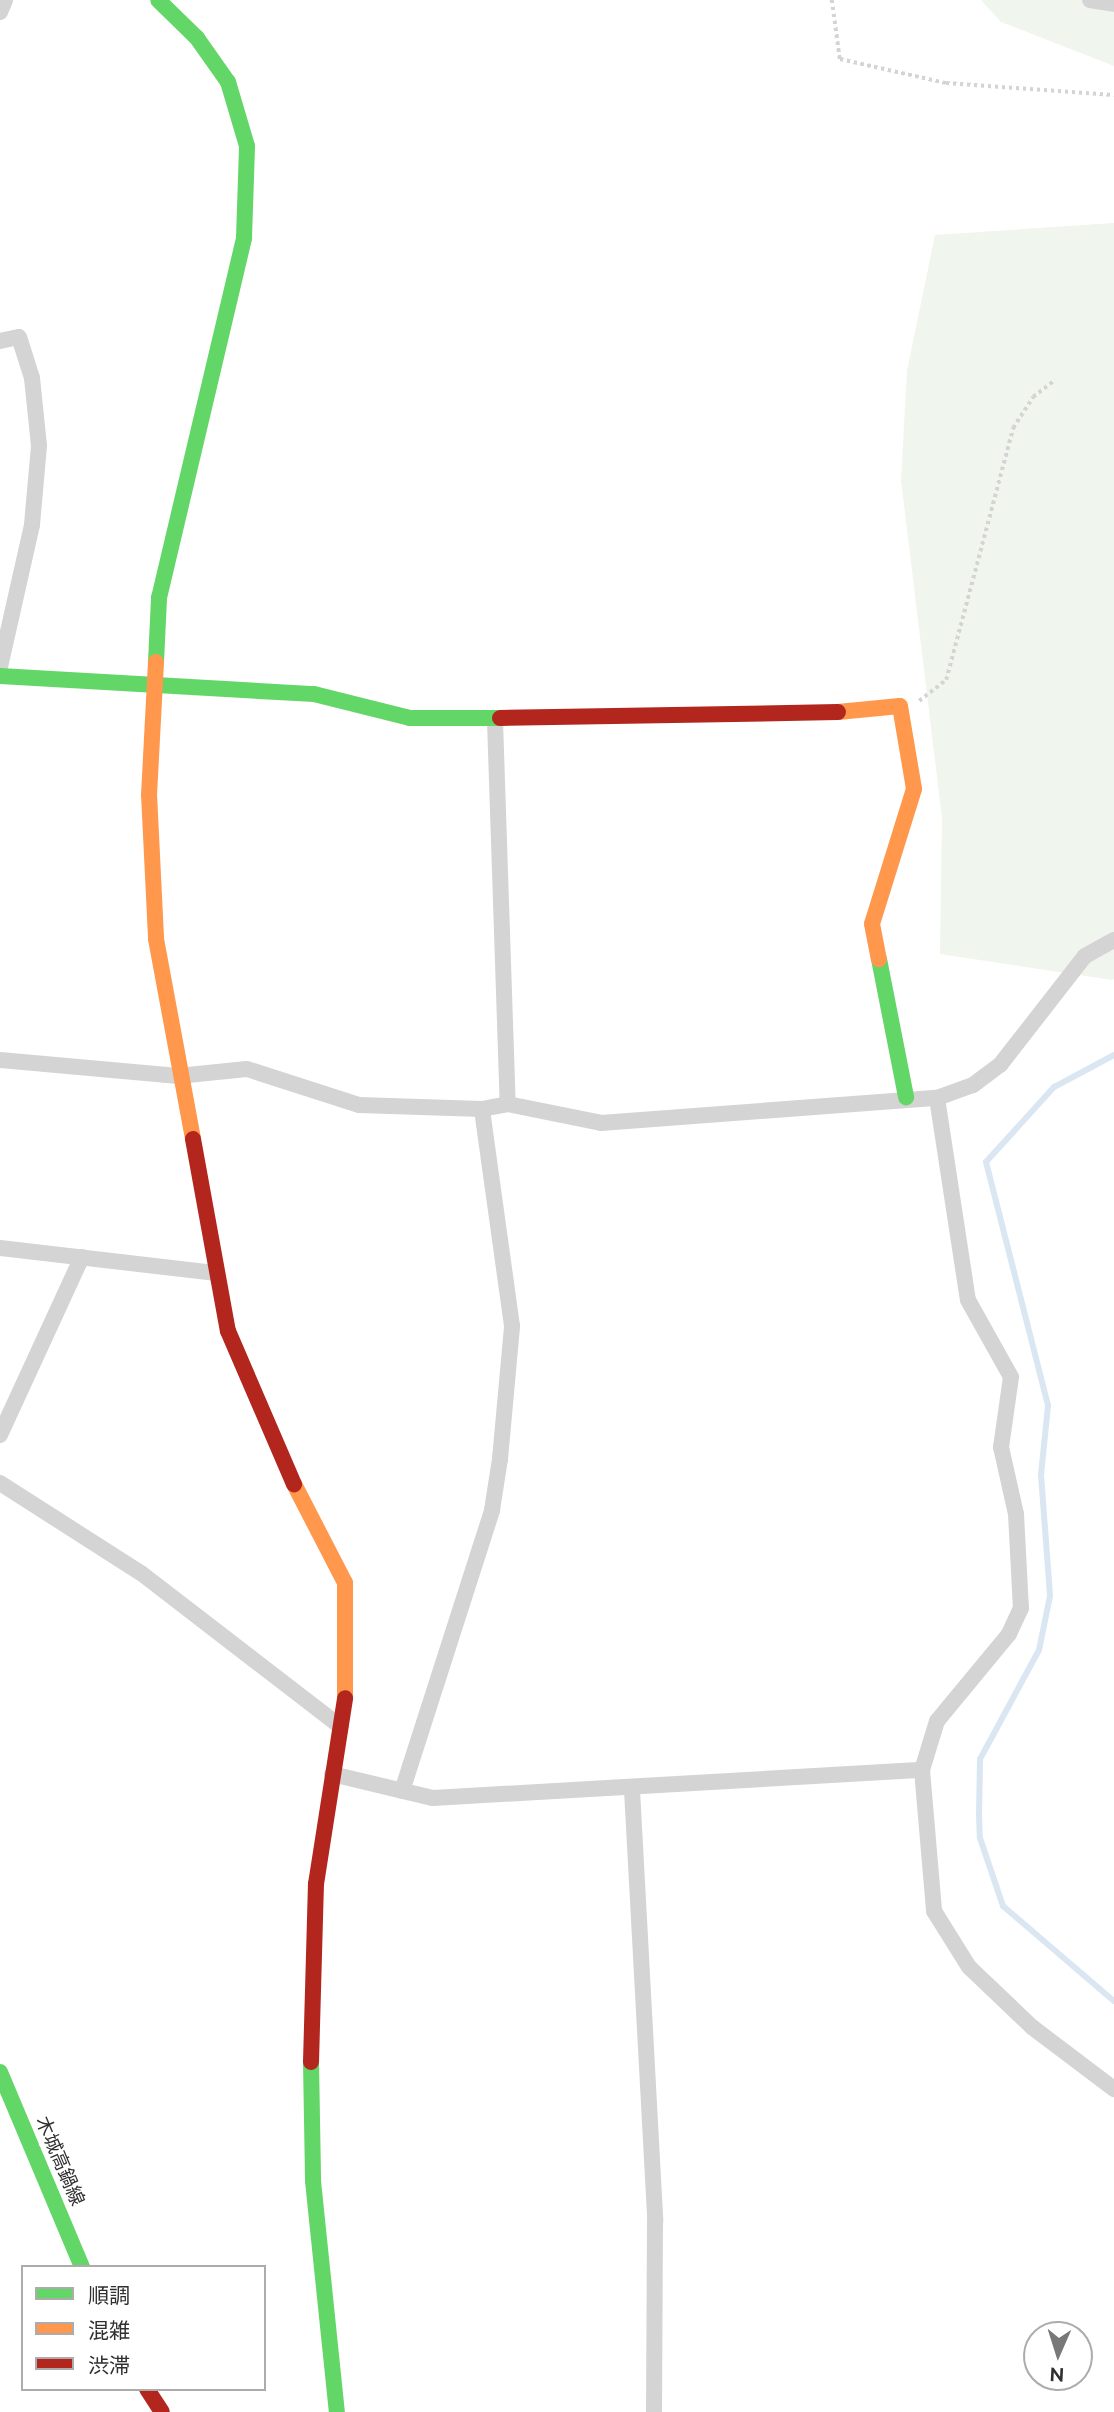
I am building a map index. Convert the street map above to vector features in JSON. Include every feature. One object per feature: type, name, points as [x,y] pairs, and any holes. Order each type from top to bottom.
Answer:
[{"type":"street","points":[[0,12],[5,0]]},
{"type":"street","points":[[158,0],[197,38],[228,82],[247,146],[244,238],[167,548],[152,682],[149,794],[156,939],[178,1076],[215,1273],[250,1393],[345,1583],[341,1727],[316,1884],[310,2033],[313,2181],[337,2412]]},
{"type":"street","points":[[1090,0],[1114,4]]},
{"type":"street","points":[[0,341],[19,337],[32,378],[40,446],[32,525],[0,667]]},
{"type":"street","points":[[0,676],[152,682],[345,698],[410,718],[495,721],[788,716],[900,706],[914,789],[872,924],[906,1097]]},
{"type":"street","points":[[495,721],[508,1104]]},
{"type":"street","points":[[0,1060],[178,1076],[247,1069],[359,1105],[482,1109],[508,1104],[601,1124],[906,1097],[937,1098],[973,1085],[1000,1065],[1085,956],[1114,940]]},
{"type":"street","points":[[937,1098],[968,1300],[1010,1377],[1001,1447],[1016,1514],[1021,1608],[1009,1634],[937,1721],[922,1770],[934,1911],[954,1951],[1032,2027],[1114,2089]]},
{"type":"street","points":[[402,1791],[492,1510],[500,1460],[512,1326],[482,1109]]},
{"type":"street","points":[[0,1248],[215,1273]]},
{"type":"street","points":[[0,1435],[82,1257]]},
{"type":"street","points":[[0,1483],[141,1573],[341,1727]]},
{"type":"street","points":[[332,1774],[433,1798],[632,1790],[922,1770]]},
{"type":"street","points":[[632,1790],[655,2221],[654,2412]]},
{"type":"street","name":"木城高鍋線","points":[[0,2072],[81,2265]]},
{"type":"street","points":[[148,2391],[162,2412]]},
{"type":"path","points":[[832,0],[839,59],[946,83],[1114,95]]},
{"type":"path","points":[[900,706],[931,697],[946,680],[1008,440],[1033,397],[1055,380]]},
{"type":"shaded area","points":[[981,0],[1114,0],[1114,66],[1001,22]]},
{"type":"shaded area","points":[[1114,223],[1112,980],[940,954],[942,818],[901,480],[907,371],[935,235]]},
{"type":"waterway","points":[[1114,1055],[1054,1087],[986,1162],[1048,1406],[1041,1475],[1050,1596],[1039,1650],[980,1759],[979,1814],[980,1838],[1003,1906],[1114,2001]]},
{"type":"traffic: fast","points":[[156,662],[159,598],[244,238],[247,146],[228,82],[197,38],[158,0]]},
{"type":"traffic: fast","points":[[0,676],[314,694],[410,718],[500,718]]},
{"type":"traffic: fast","points":[[879,959],[906,1097]]},
{"type":"traffic: fast","points":[[311,2062],[313,2181],[337,2412]]},
{"type":"traffic: fast","points":[[0,2072],[81,2265]]},
{"type":"traffic: slow","points":[[156,662],[149,794],[156,939],[193,1139]]},
{"type":"traffic: slow","points":[[838,712],[900,706],[914,789],[872,924],[879,959]]},
{"type":"traffic: slow","points":[[294,1484],[345,1583],[345,1698]]},
{"type":"traffic: jam","points":[[500,718],[838,712]]},
{"type":"traffic: jam","points":[[193,1139],[228,1331],[294,1484]]},
{"type":"traffic: jam","points":[[311,2062],[316,1884],[345,1698]]},
{"type":"traffic: jam","points":[[148,2391],[162,2412]]}]
